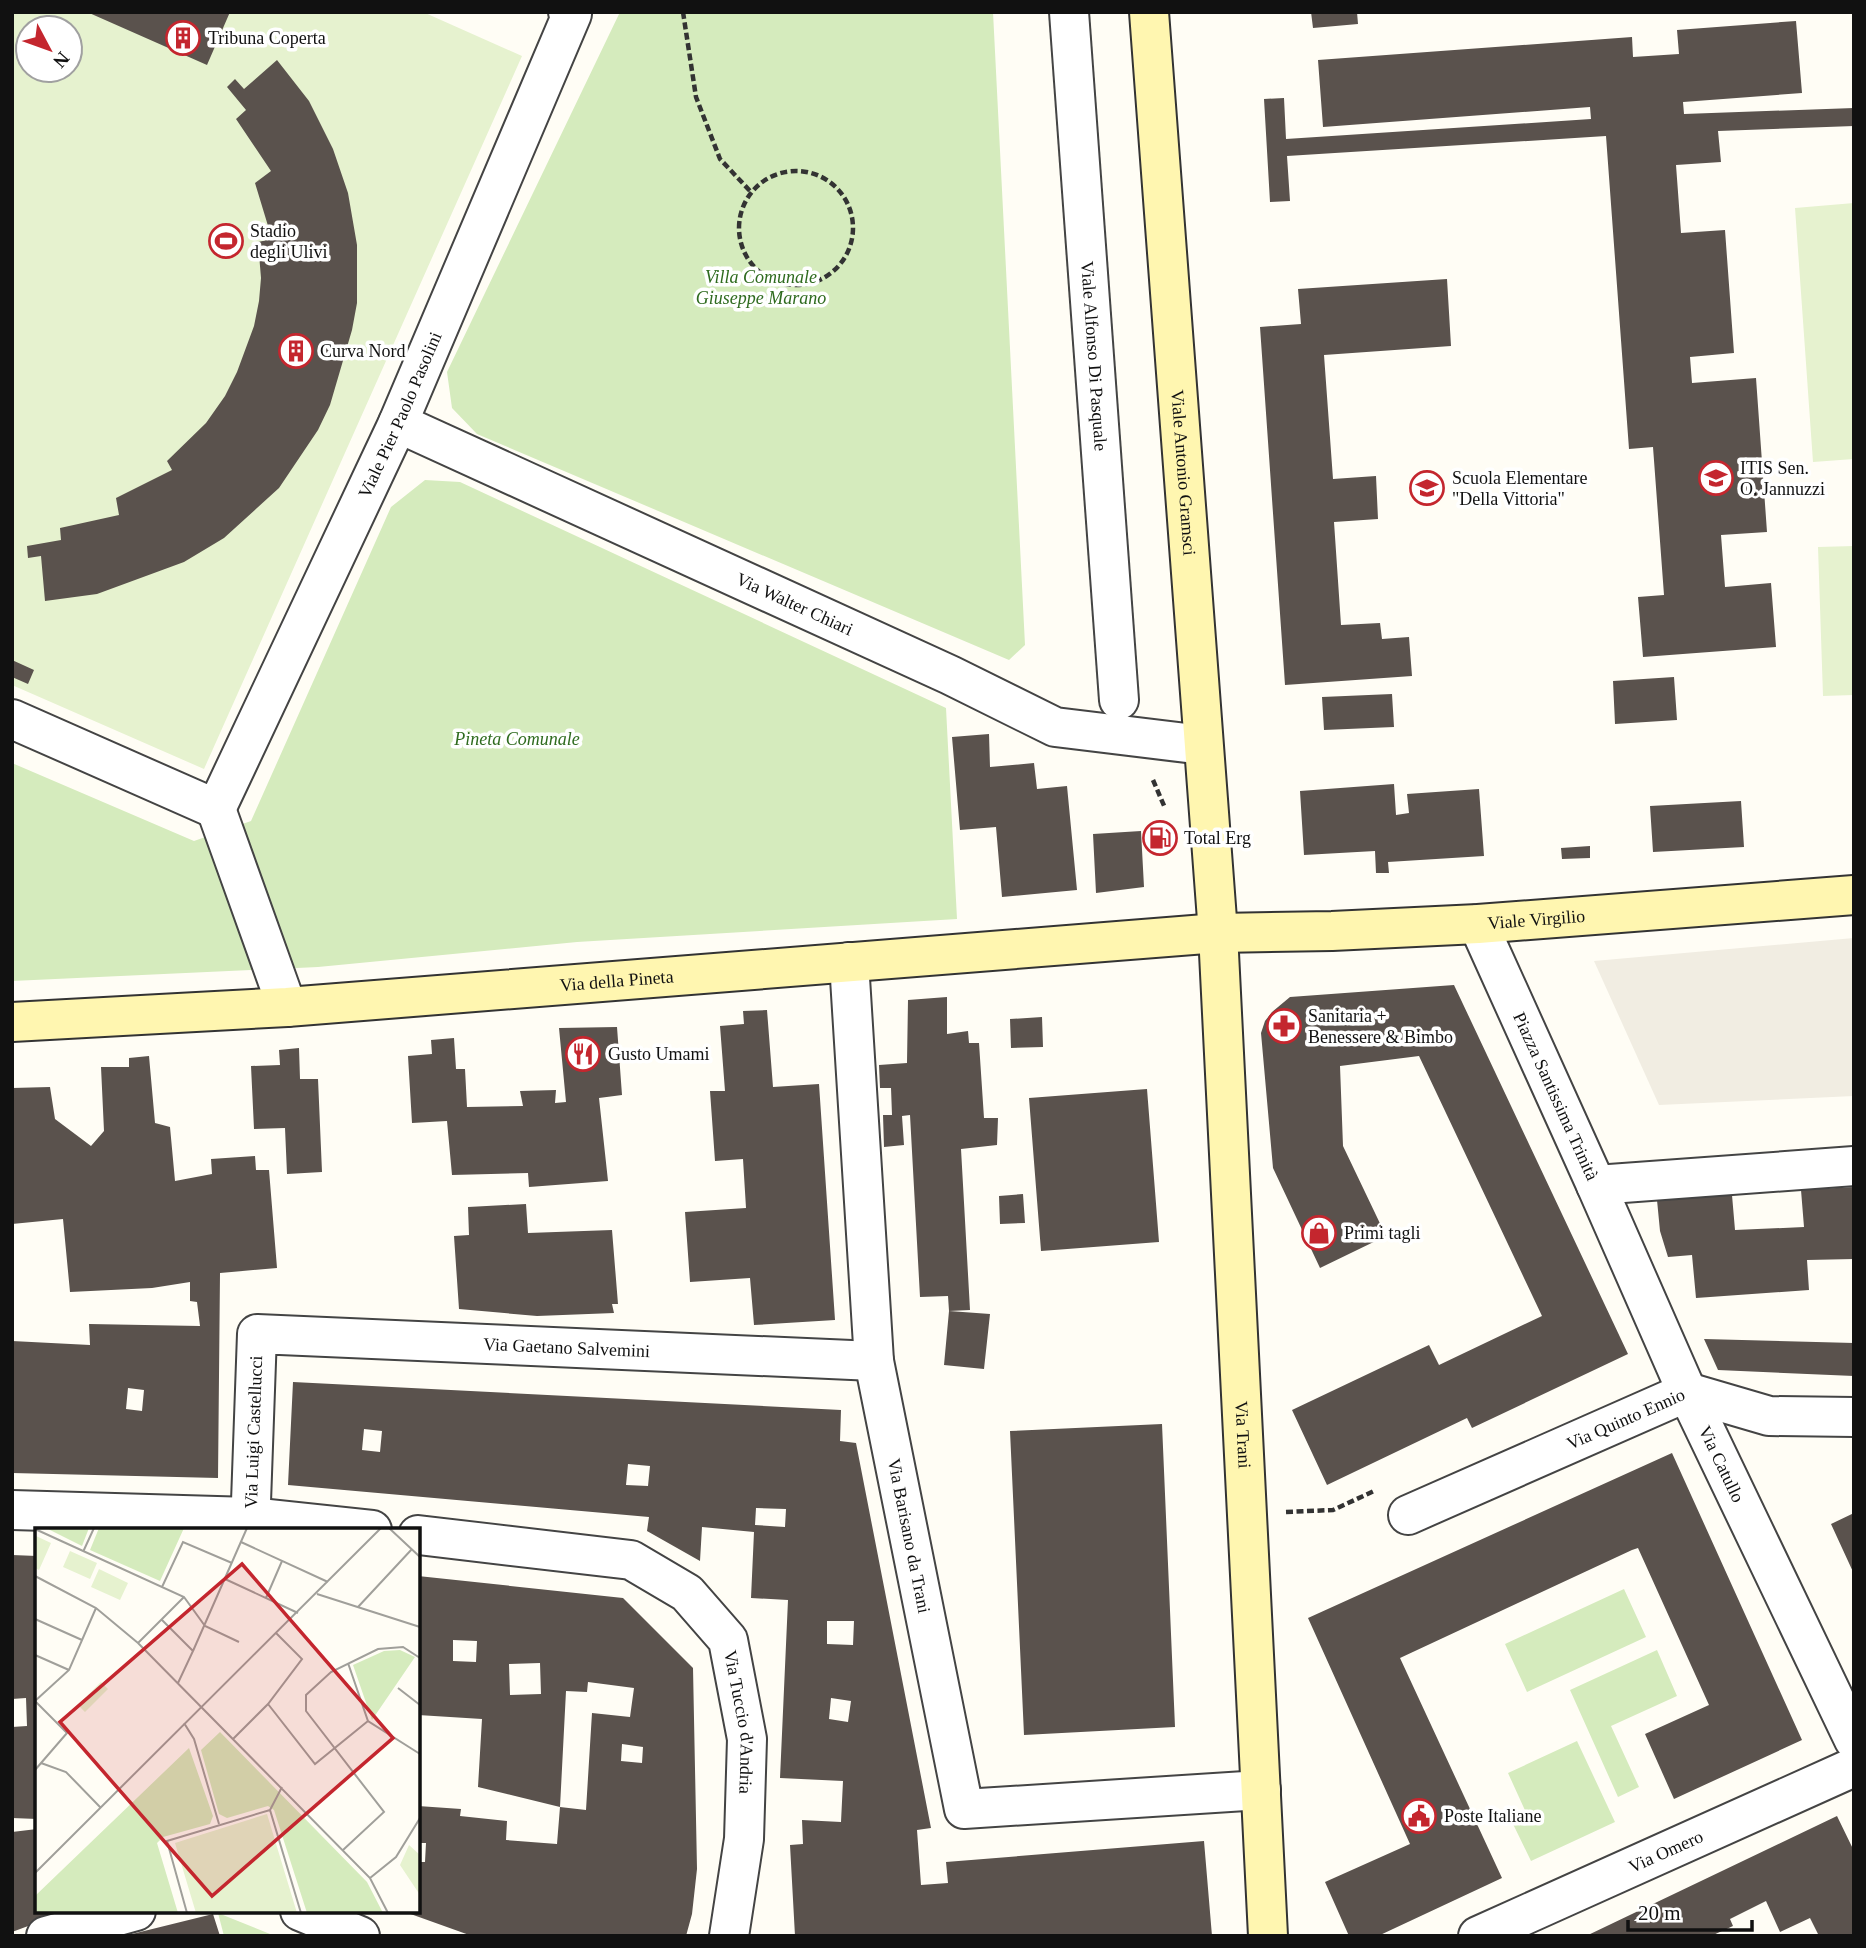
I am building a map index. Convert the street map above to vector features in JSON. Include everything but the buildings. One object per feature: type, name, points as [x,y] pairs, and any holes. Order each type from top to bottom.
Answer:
[{"type":"main road","name":"Viale Antonio Gramsci","points":[[1149,12],[1218,933]]},
{"type":"main road","name":"Viale Virgilio","points":[[1218,933],[1478,924],[1854,895]]},
{"type":"main road","name":"Via della Pineta","points":[[12,1022],[287,1007],[1218,933]]},
{"type":"main road","name":"Via Trani","points":[[1218,933],[1268,1936]]},
{"type":"street","name":"Viale Alfonso Di Pasquale","points":[[1069,12],[1119,700]]},
{"type":"street","name":"Viale Pier Paolo Pasolini","points":[[216,809],[398,423],[570,13]]},
{"type":"street","name":"Via Walter Chiari","points":[[398,423],[950,675],[1055,727],[1203,745]]},
{"type":"street","points":[[12,719],[216,809],[287,1007]]},
{"type":"street","name":"Piazza Santissima Trinità","points":[[1478,924],[1596,1185],[1854,1166]]},
{"type":"street","name":"Via Barisano da Trani","points":[[849,962],[874,1361],[964,1809],[1261,1790]]},
{"type":"street","name":"Via Catullo","points":[[1596,1185],[1687,1392],[1854,1740]]},
{"type":"street","name":"Via Gaetano Salvemini","points":[[257,1334],[874,1361]]},
{"type":"street","name":"Via Luigi Castellucci","points":[[250,1523],[257,1334]]},
{"type":"street","name":"Via Quinto Ennio","points":[[1408,1515],[1687,1392],[1769,1416],[1854,1417]]},
{"type":"street","points":[[12,1510],[337,1528]]},
{"type":"street","name":"Via Tuccio d'Andria","points":[[420,1535],[631,1560],[687,1593],[728,1640],[747,1739],[744,1839],[729,1936]]},
{"type":"street","name":"Via Omero","points":[[1478,1936],[1535,1924],[1854,1768]]},
{"type":"street","points":[[46,1936],[129,1913]]},
{"type":"street","points":[[305,1913],[360,1936]]},
{"type":"path","points":[[683,12],[696,97],[720,159],[751,192]]},
{"type":"path","points":[[803,171],[822,177],[837,188],[848,204],[853,222],[852,242],[844,260],[831,274],[817,282],[800,286],[784,285],[768,279],[755,269],[744,255],[739,239],[738,222],[751,192],[766,179],[784,172],[803,171]]},
{"type":"path","points":[[1246,1514],[1334,1510],[1395,1481],[1408,1515]]},
{"type":"green space","name":"Stadio degli Ulivi","points":[[12,12],[423,12],[522,56],[204,769],[12,685]]},
{"type":"green space","name":"Villa Comunale Giuseppe Marano","points":[[620,12],[993,12],[1025,645],[1009,660],[477,434],[452,408],[447,372]]},
{"type":"green space","points":[[1854,203],[1854,459],[1813,462],[1795,208]]},
{"type":"green space","name":"Pineta Comunale","points":[[425,480],[460,482],[946,708],[957,919],[577,942],[318,967],[12,981],[12,763],[194,841],[251,821],[391,507]]},
{"type":"green space","points":[[1854,546],[1854,695],[1823,696],[1818,547]]},
{"type":"green space","points":[[1624,1589],[1646,1637],[1527,1692],[1505,1644]]},
{"type":"green space","points":[[1657,1650],[1677,1696],[1611,1726],[1639,1787],[1618,1797],[1570,1690]]},
{"type":"green space","points":[[1577,1741],[1615,1822],[1531,1861],[1513,1824],[1528,1817],[1508,1773]]},
{"type":"green space","points":[[218,1913],[275,1936],[224,1936]]},
{"type":"shaded area","points":[[1854,938],[1854,1096],[1659,1105],[1594,961]]},
{"type":"place","name":"Tribuna Coperta","points":[[183,38]]},
{"type":"place","name":"Stadio degli Ulivi","points":[[226,241]]},
{"type":"place","name":"Curva Nord","points":[[296,351]]},
{"type":"place","name":"ITIS Sen. O. Jannuzzi","points":[[1716,478]]},
{"type":"place","name":"Scuola Elementare \"Della Vittoria\"","points":[[1427,488]]},
{"type":"place","name":"Total Erg","points":[[1160,838]]},
{"type":"place","name":"Sanitaria + Benessere & Bimbo","points":[[1284,1026]]},
{"type":"place","name":"Gusto Umami","points":[[583,1054]]},
{"type":"place","name":"Primi tagli","points":[[1319,1233]]},
{"type":"place","name":"Poste Italiane","points":[[1419,1816]]}]
